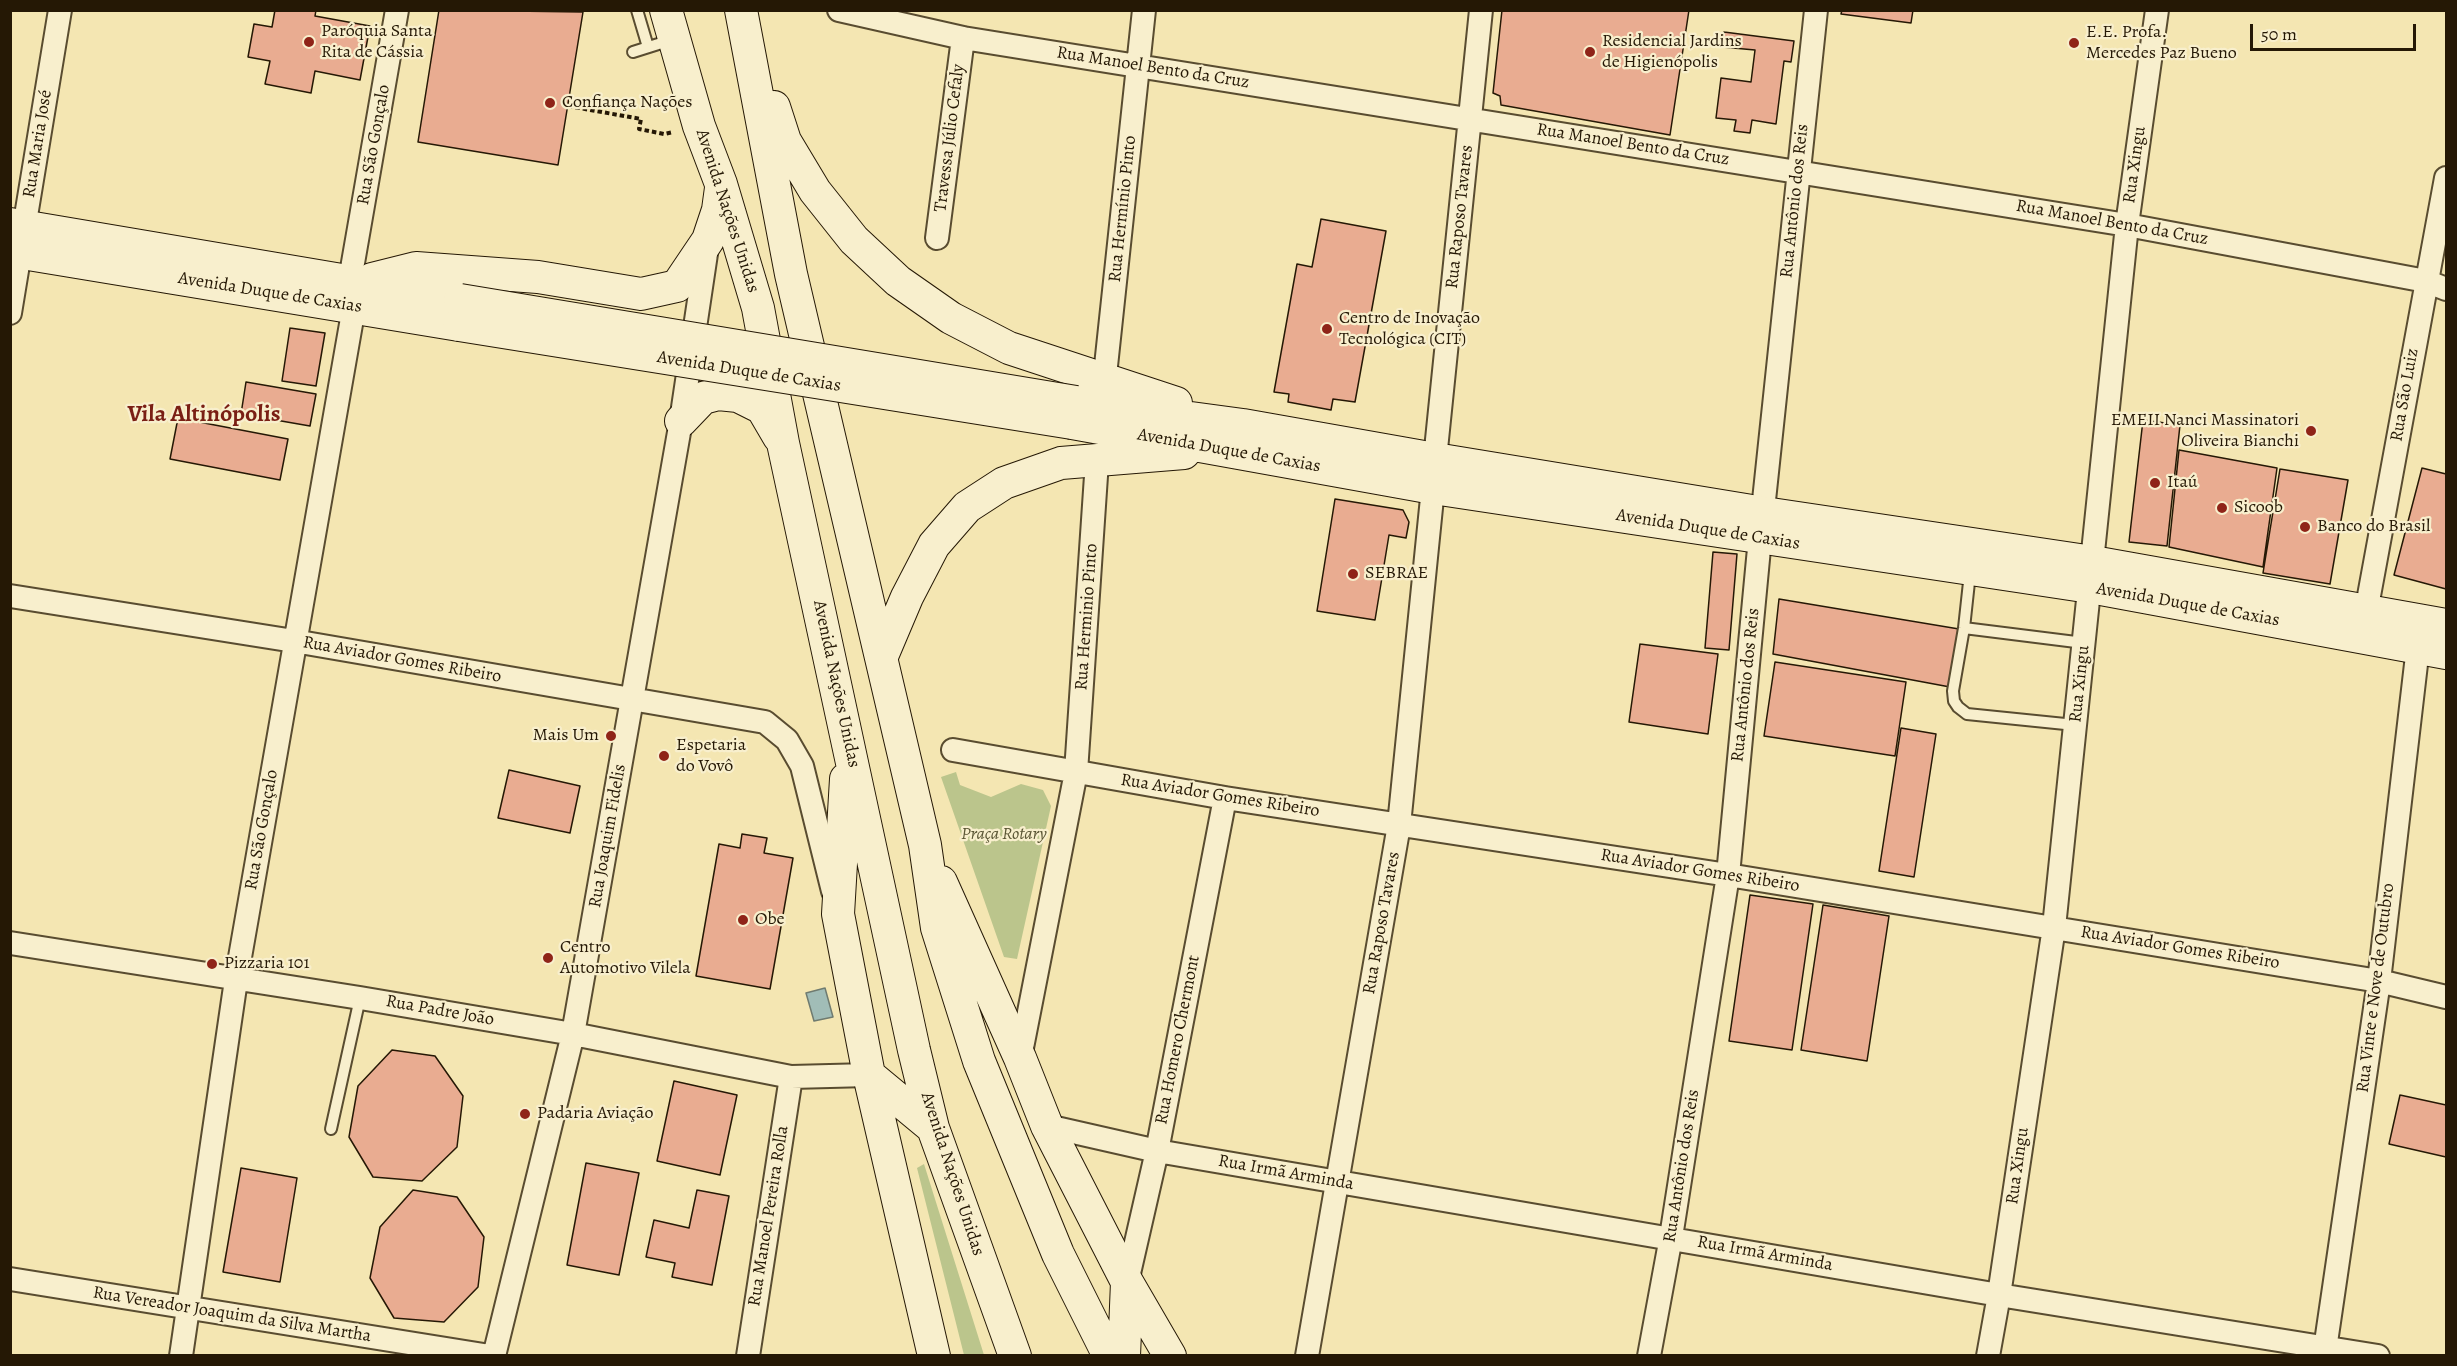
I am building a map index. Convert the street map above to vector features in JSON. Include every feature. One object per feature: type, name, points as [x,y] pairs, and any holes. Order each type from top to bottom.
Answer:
[{"type":"main road","points":[[741,10],[791,274],[925,845],[937,928],[979,1061],[1058,1254],[1109,1356]]},
{"type":"main road","name":"Avenida Nações Unidas","points":[[663,32],[722,184],[758,308],[783,443],[914,1050],[933,1128],[1015,1356]]},
{"type":"main road","points":[[753,74],[775,108],[785,141],[815,191],[854,240],[898,282],[951,318],[1009,348],[1088,403]]},
{"type":"main road","points":[[355,289],[416,268],[538,277],[641,294],[677,286],[708,240],[718,210],[722,184]]},
{"type":"main road","name":"Avenida Duque de Caxias","points":[[16,238],[355,289],[460,313],[1243,425],[1434,473]]},
{"type":"main road","points":[[681,421],[703,398],[718,394],[738,396],[762,408],[783,443]]},
{"type":"main road","name":"Avenida Duque de Caxias","points":[[1088,403],[1224,449],[1434,473],[1762,526],[2366,612],[2434,637]]},
{"type":"main road","points":[[882,656],[907,597],[934,545],[967,507],[1004,483],[1061,463],[1224,449]]},
{"type":"main road","name":"Avenida Duque de Caxias","points":[[1762,526],[1971,570],[2091,574],[2434,637]]},
{"type":"main road","points":[[848,738],[838,914],[869,1075],[934,1356]]},
{"type":"main road","points":[[925,845],[1020,1058],[1047,1126],[1127,1282],[1170,1356]]},
{"type":"main road","points":[[869,1075],[933,1128]]},
{"type":"main road","points":[[1124,1356],[1127,1282]]},
{"type":"street","name":"Rua Maria José","points":[[10,313],[16,238],[60,10]]},
{"type":"street","name":"Rua São Gonçalo","points":[[181,1356],[237,980],[355,289],[397,10]]},
{"type":"street","name":"Rua Manoel Bento da Cruz","points":[[839,10],[963,38],[2127,225],[2436,285]]},
{"type":"street","name":"Rua Hermínio Pinto","points":[[1088,403],[1144,10]]},
{"type":"street","name":"Rua Raposo Tavares","points":[[1307,1356],[1399,825],[1481,10]]},
{"type":"street","name":"Rua Antônio dos Reis","points":[[1649,1356],[1671,1238],[1728,875],[1816,10]]},
{"type":"street","name":"Rua Xingu","points":[[1988,1356],[2054,927],[2127,225],[2157,10]]},
{"type":"street","name":"Travessa Júlio Cefaly","points":[[937,238],[963,38]]},
{"type":"street","name":"Rua São Luiz","points":[[2366,612],[2436,285],[2446,178]]},
{"type":"street","name":"Rua Joaquim Fidelis","points":[[492,1356],[573,1034],[681,421],[708,240]]},
{"type":"street","name":"Rua Herminio Pinto","points":[[1076,772],[1097,461]]},
{"type":"street","name":"Rua Aviador Gomes Ribeiro","points":[[10,596],[294,641],[765,722],[787,740],[802,766],[838,914]]},
{"type":"street","name":"Rua Vinte e Nove de Outubro","points":[[2325,1351],[2379,981],[2434,637]]},
{"type":"street","name":"Rua Aviador Gomes Ribeiro","points":[[953,750],[1225,798],[2054,927],[2379,981],[2446,997]]},
{"type":"street","points":[[1020,1058],[1076,772]]},
{"type":"street","name":"Rua Homero Chermont","points":[[1127,1282],[1157,1151],[1225,798]]},
{"type":"street","name":"Rua Padre João","points":[[10,943],[573,1034],[791,1077],[869,1075]]},
{"type":"street","name":"Rua Manoel Pereira Rolla","points":[[748,1356],[791,1077]]},
{"type":"street","name":"Rua Irmã Arminda","points":[[1047,1126],[1157,1151],[2325,1351],[2378,1356]]},
{"type":"street","name":"Rua Vereador Joaquim da Silva Martha","points":[[10,1279],[492,1356]]},
{"type":"lane","points":[[633,52],[663,32],[637,10]]},
{"type":"lane","points":[[1971,570],[1953,691],[1954,701],[1958,707],[1967,714],[2075,725]]},
{"type":"lane","points":[[1964,628],[2084,643]]},
{"type":"lane","points":[[331,1129],[360,998]]},
{"type":"green space","name":"Praça Rotary","points":[[956,772],[960,785],[991,797],[1021,784],[1043,790],[1051,806],[1017,959],[1004,957],[941,777]]},
{"type":"green space","points":[[924,1164],[984,1355],[964,1355],[917,1168]]},
{"type":"water","points":[[825,988],[833,1017],[814,1021],[806,993]]},
{"type":"building","name":"Paróquia Santa Rita de Cássia","points":[[275,10],[316,10],[315,16],[370,26],[360,80],[315,71],[311,93],[265,84],[270,61],[248,57],[254,24],[272,27]]},
{"type":"building","points":[[439,10],[583,12],[558,165],[418,142]]},
{"type":"building","name":"Residencial Jardins de Higienópolis","points":[[1502,10],[1689,10],[1670,135],[1501,105],[1500,96],[1493,93]]},
{"type":"building","points":[[1842,10],[1913,10],[1911,23],[1841,14]]},
{"type":"building","points":[[1724,32],[1794,41],[1791,62],[1784,61],[1776,124],[1752,120],[1750,133],[1734,131],[1736,120],[1716,118],[1721,78],[1751,82],[1755,50],[1722,47]]},
{"type":"building","name":"Centro de Inovação Tecnológica (CIT)","points":[[1321,219],[1386,231],[1355,402],[1333,399],[1331,410],[1288,402],[1289,394],[1274,392],[1297,264],[1312,267]]},
{"type":"building","points":[[290,328],[325,333],[316,386],[282,381]]},
{"type":"building","points":[[246,382],[316,394],[310,426],[241,414]]},
{"type":"building","points":[[178,418],[288,439],[280,480],[170,459]]},
{"type":"building","name":"Itaú","points":[[2143,420],[2180,425],[2167,546],[2129,542]]},
{"type":"building","name":"Sicoob","points":[[2179,450],[2277,468],[2263,567],[2169,547]]},
{"type":"building","points":[[2422,468],[2446,474],[2446,589],[2394,575]]},
{"type":"building","name":"Banco do Brasil","points":[[2280,469],[2348,480],[2330,584],[2263,573]]},
{"type":"building","name":"SEBRAE","points":[[1335,499],[1403,510],[1409,522],[1406,538],[1389,535],[1375,620],[1317,611]]},
{"type":"building","points":[[1713,552],[1737,554],[1729,650],[1705,648]]},
{"type":"building","points":[[1779,599],[1959,629],[1950,687],[1773,654]]},
{"type":"building","points":[[1640,644],[1718,654],[1708,734],[1629,722]]},
{"type":"building","points":[[1775,662],[1906,682],[1895,756],[1764,736]]},
{"type":"building","points":[[1901,728],[1936,734],[1914,877],[1879,871]]},
{"type":"building","points":[[509,770],[580,786],[570,833],[498,818]]},
{"type":"building","points":[[742,834],[767,838],[764,853],[793,858],[770,989],[696,976],[719,844],[740,848]]},
{"type":"building","points":[[1750,895],[1813,904],[1792,1050],[1729,1041]]},
{"type":"building","points":[[1823,905],[1889,916],[1867,1061],[1801,1050]]},
{"type":"building","points":[[392,1050],[435,1056],[463,1096],[457,1147],[422,1181],[373,1177],[349,1137],[358,1086]]},
{"type":"building","points":[[674,1081],[737,1095],[720,1175],[657,1161]]},
{"type":"building","points":[[2400,1095],[2446,1105],[2446,1157],[2389,1144]]},
{"type":"building","points":[[586,1163],[639,1173],[619,1275],[567,1265]]},
{"type":"building","points":[[241,1168],[297,1178],[280,1282],[223,1272]]},
{"type":"building","points":[[413,1190],[457,1197],[484,1237],[478,1287],[444,1322],[394,1318],[370,1278],[380,1227]]},
{"type":"building","points":[[697,1190],[729,1196],[712,1285],[672,1277],[675,1263],[646,1257],[654,1220],[689,1228]]},
{"type":"place","name":"Paróquia Santa Rita de Cássia","points":[[309,42]]},
{"type":"place","name":"E.E. Profa. Mercedes Paz Bueno","points":[[2074,43]]},
{"type":"place","name":"Residencial Jardins de Higienópolis","points":[[1590,52]]},
{"type":"place","name":"Confiança Nações","points":[[550,103]]},
{"type":"place","name":"Centro de Inovação Tecnológica (CIT)","points":[[1327,329]]},
{"type":"place","name":"EMEII Nanci Massinatori Oliveira Bianchi","points":[[2311,431]]},
{"type":"place","name":"Itaú","points":[[2155,483]]},
{"type":"place","name":"Sicoob","points":[[2222,508]]},
{"type":"place","name":"Banco do Brasil","points":[[2305,527]]},
{"type":"place","name":"SEBRAE","points":[[1353,574]]},
{"type":"place","name":"Mais Um","points":[[611,736]]},
{"type":"place","name":"Espetaria do Vovô","points":[[664,756]]},
{"type":"place","name":"Obe","points":[[743,920]]},
{"type":"place","name":"Centro Automotivo Vilela","points":[[548,958]]},
{"type":"place","name":"Pizzaria 101","points":[[212,964]]},
{"type":"place","name":"Padaria Aviação","points":[[525,1114]]},
{"type":"district","name":"Vila Altinópolis","points":[[204,415]]}]
